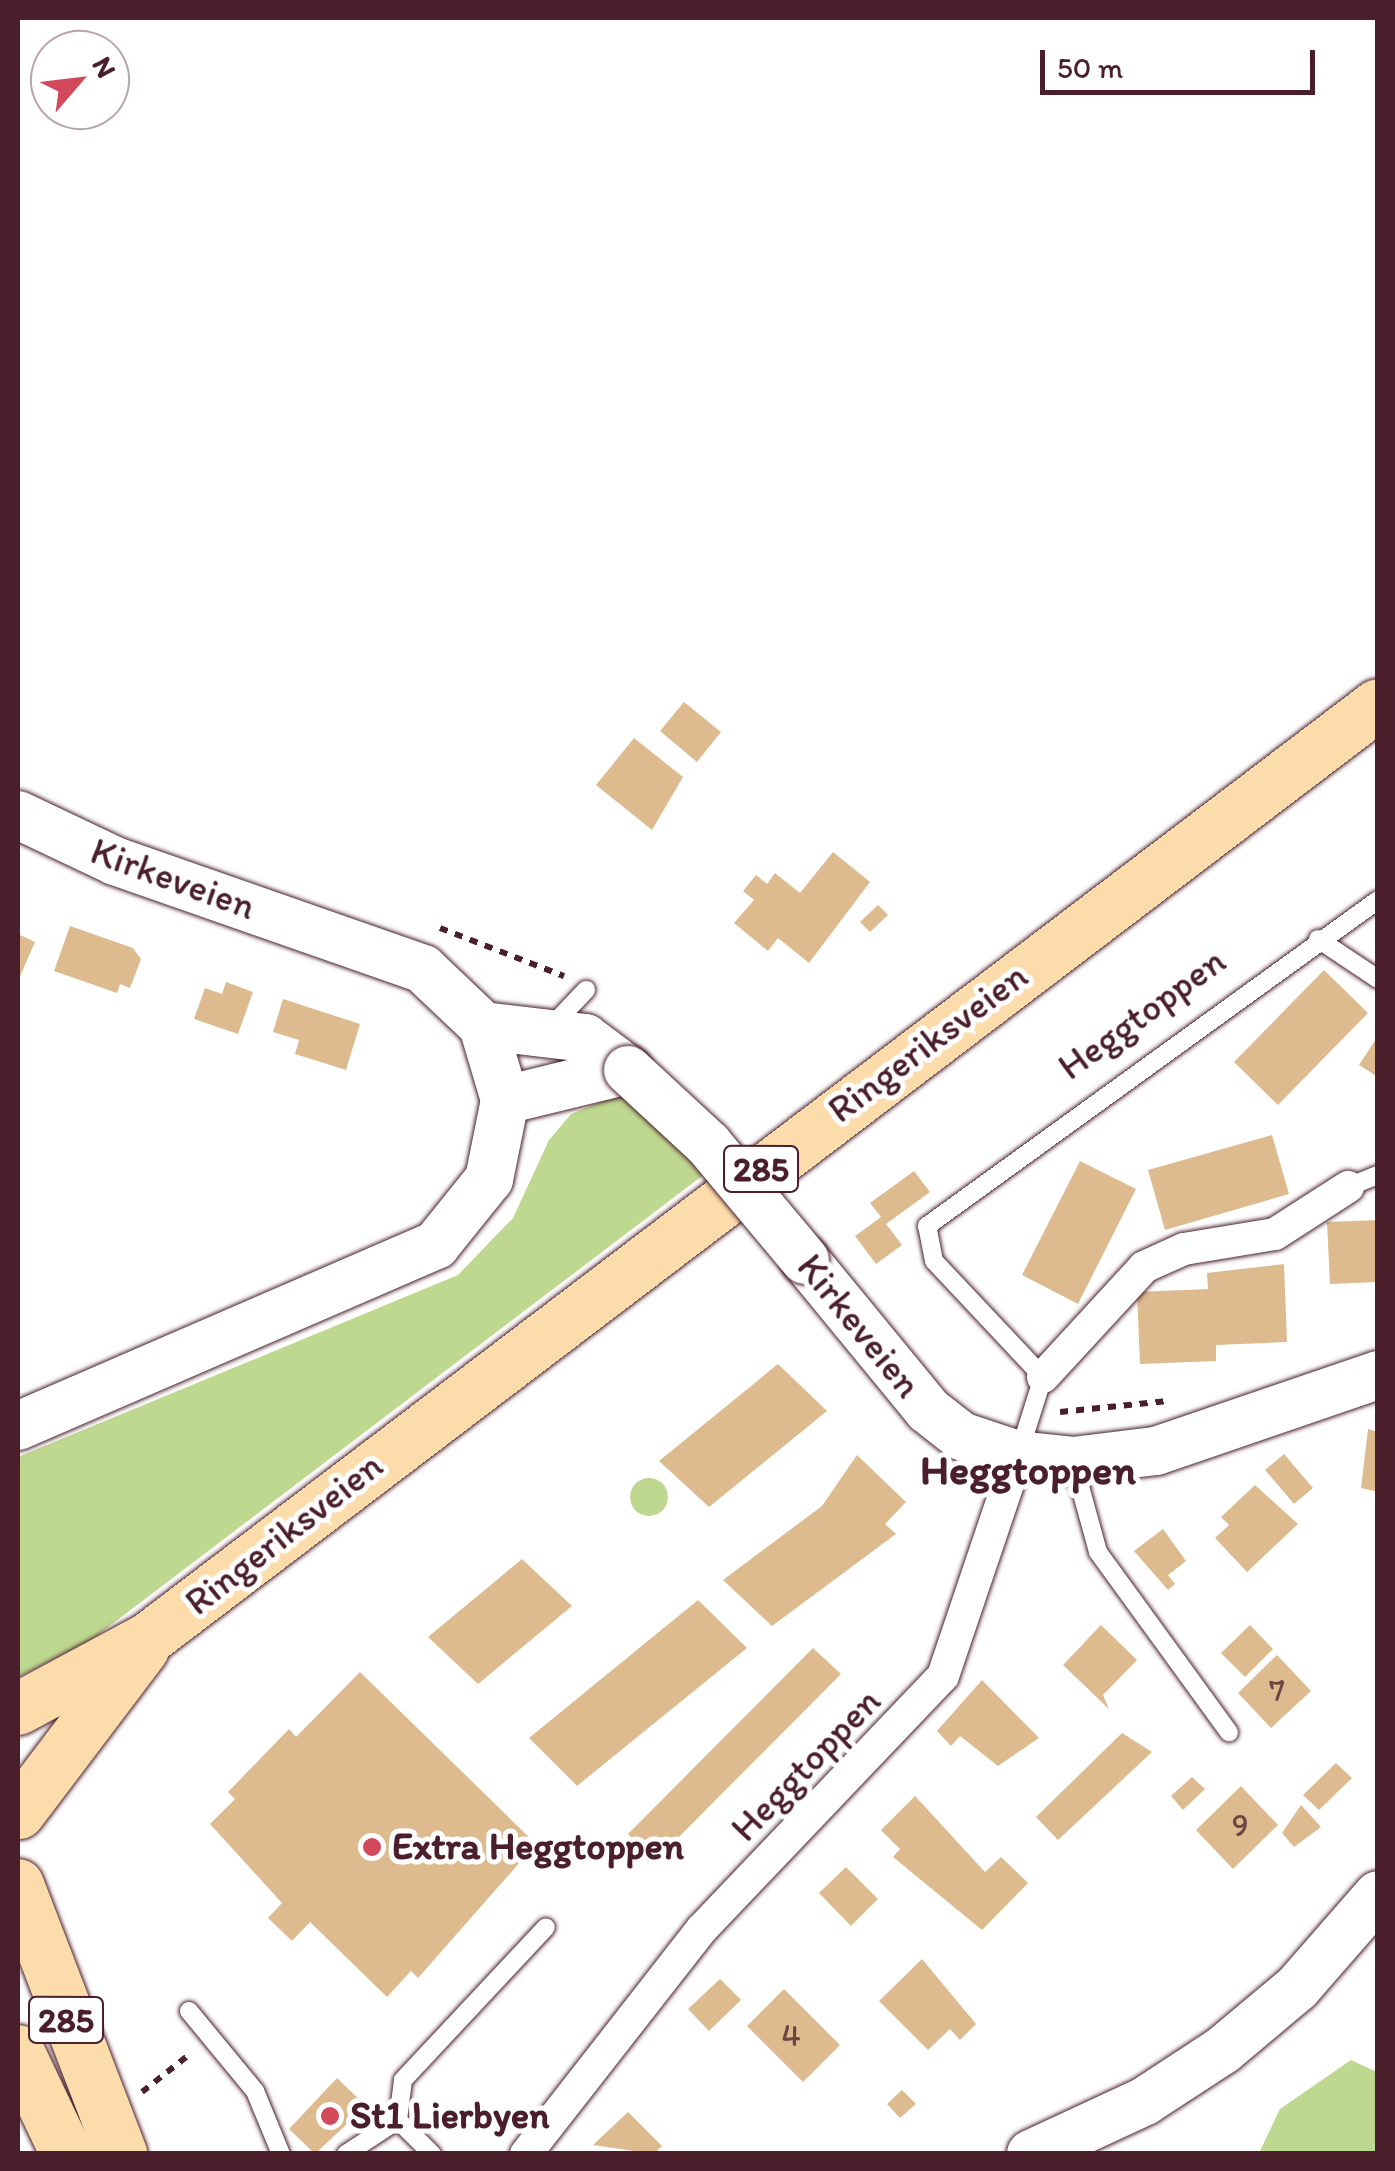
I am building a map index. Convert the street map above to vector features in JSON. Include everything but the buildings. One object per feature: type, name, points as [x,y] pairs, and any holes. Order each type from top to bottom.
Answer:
[{"type":"main road","name":"Ringeriksveien","points":[[18,1709],[148,1639],[1378,705]]},
{"type":"main road","name":"Ringeriksveien","points":[[18,1812],[148,1639]]},
{"type":"main road","name":"285","points":[[18,1812],[18,1866]]},
{"type":"main road","name":"285","points":[[18,1885],[130,2131]]},
{"type":"main road","name":"285","points":[[18,2052],[67,2154]]},
{"type":"street","name":"Kirkeveien","points":[[18,815],[115,861],[404,960],[443,982],[483,1026],[505,1100],[489,1179],[436,1245],[18,1426]]},
{"type":"street","name":"Kirkeveien","points":[[483,1026],[549,1029],[586,1038],[628,1070],[708,1144],[928,1410],[961,1436],[1024,1434],[1072,1461],[1192,1442],[1378,1375]]},
{"type":"street","points":[[505,1100],[628,1070]]},
{"type":"street","name":"Heggtoppen","points":[[1043,1376],[1144,1267],[1184,1249],[1275,1234],[1363,1181]]},
{"type":"street","name":"Heggtoppen","points":[[526,2154],[702,1929],[943,1676],[1024,1434]]},
{"type":"street","points":[[1031,2154],[1145,2101],[1223,2050],[1297,1988],[1378,1895]]},
{"type":"lane","name":"Heggtoppen","points":[[1024,1434],[1043,1376],[934,1260],[927,1226],[1318,939],[1378,900]]},
{"type":"lane","points":[[1318,939],[1378,979]]},
{"type":"lane","points":[[549,1029],[586,990]]},
{"type":"lane","points":[[1072,1461],[1098,1552],[1229,1732]]},
{"type":"lane","points":[[346,2154],[398,2120],[403,2080],[546,1928]]},
{"type":"lane","points":[[189,2011],[255,2091],[281,2154]]},
{"type":"lane","points":[[398,2120],[432,2154]]},
{"type":"path","points":[[1024,1434],[1180,1399]]},
{"type":"path","points":[[130,2131],[142,2091],[210,2037]]},
{"type":"green space","points":[[615,1096],[636,1101],[706,1173],[91,1640],[18,1677],[18,1457],[458,1275],[513,1218],[549,1140],[571,1114]]},
{"type":"green space","points":[[649,1478],[662,1484],[668,1497],[662,1510],[649,1516],[636,1510],[630,1497],[636,1484]]},
{"type":"green space","points":[[1351,2060],[1377,2072],[1377,2153],[1259,2153],[1280,2109]]},
{"type":"place","name":"Extra Heggtoppen","points":[[372,1847]]},
{"type":"place","name":"St1 Lierbyen","points":[[330,2116]]},
{"type":"district","name":"Heggtoppen","points":[[1028,1470]]}]
